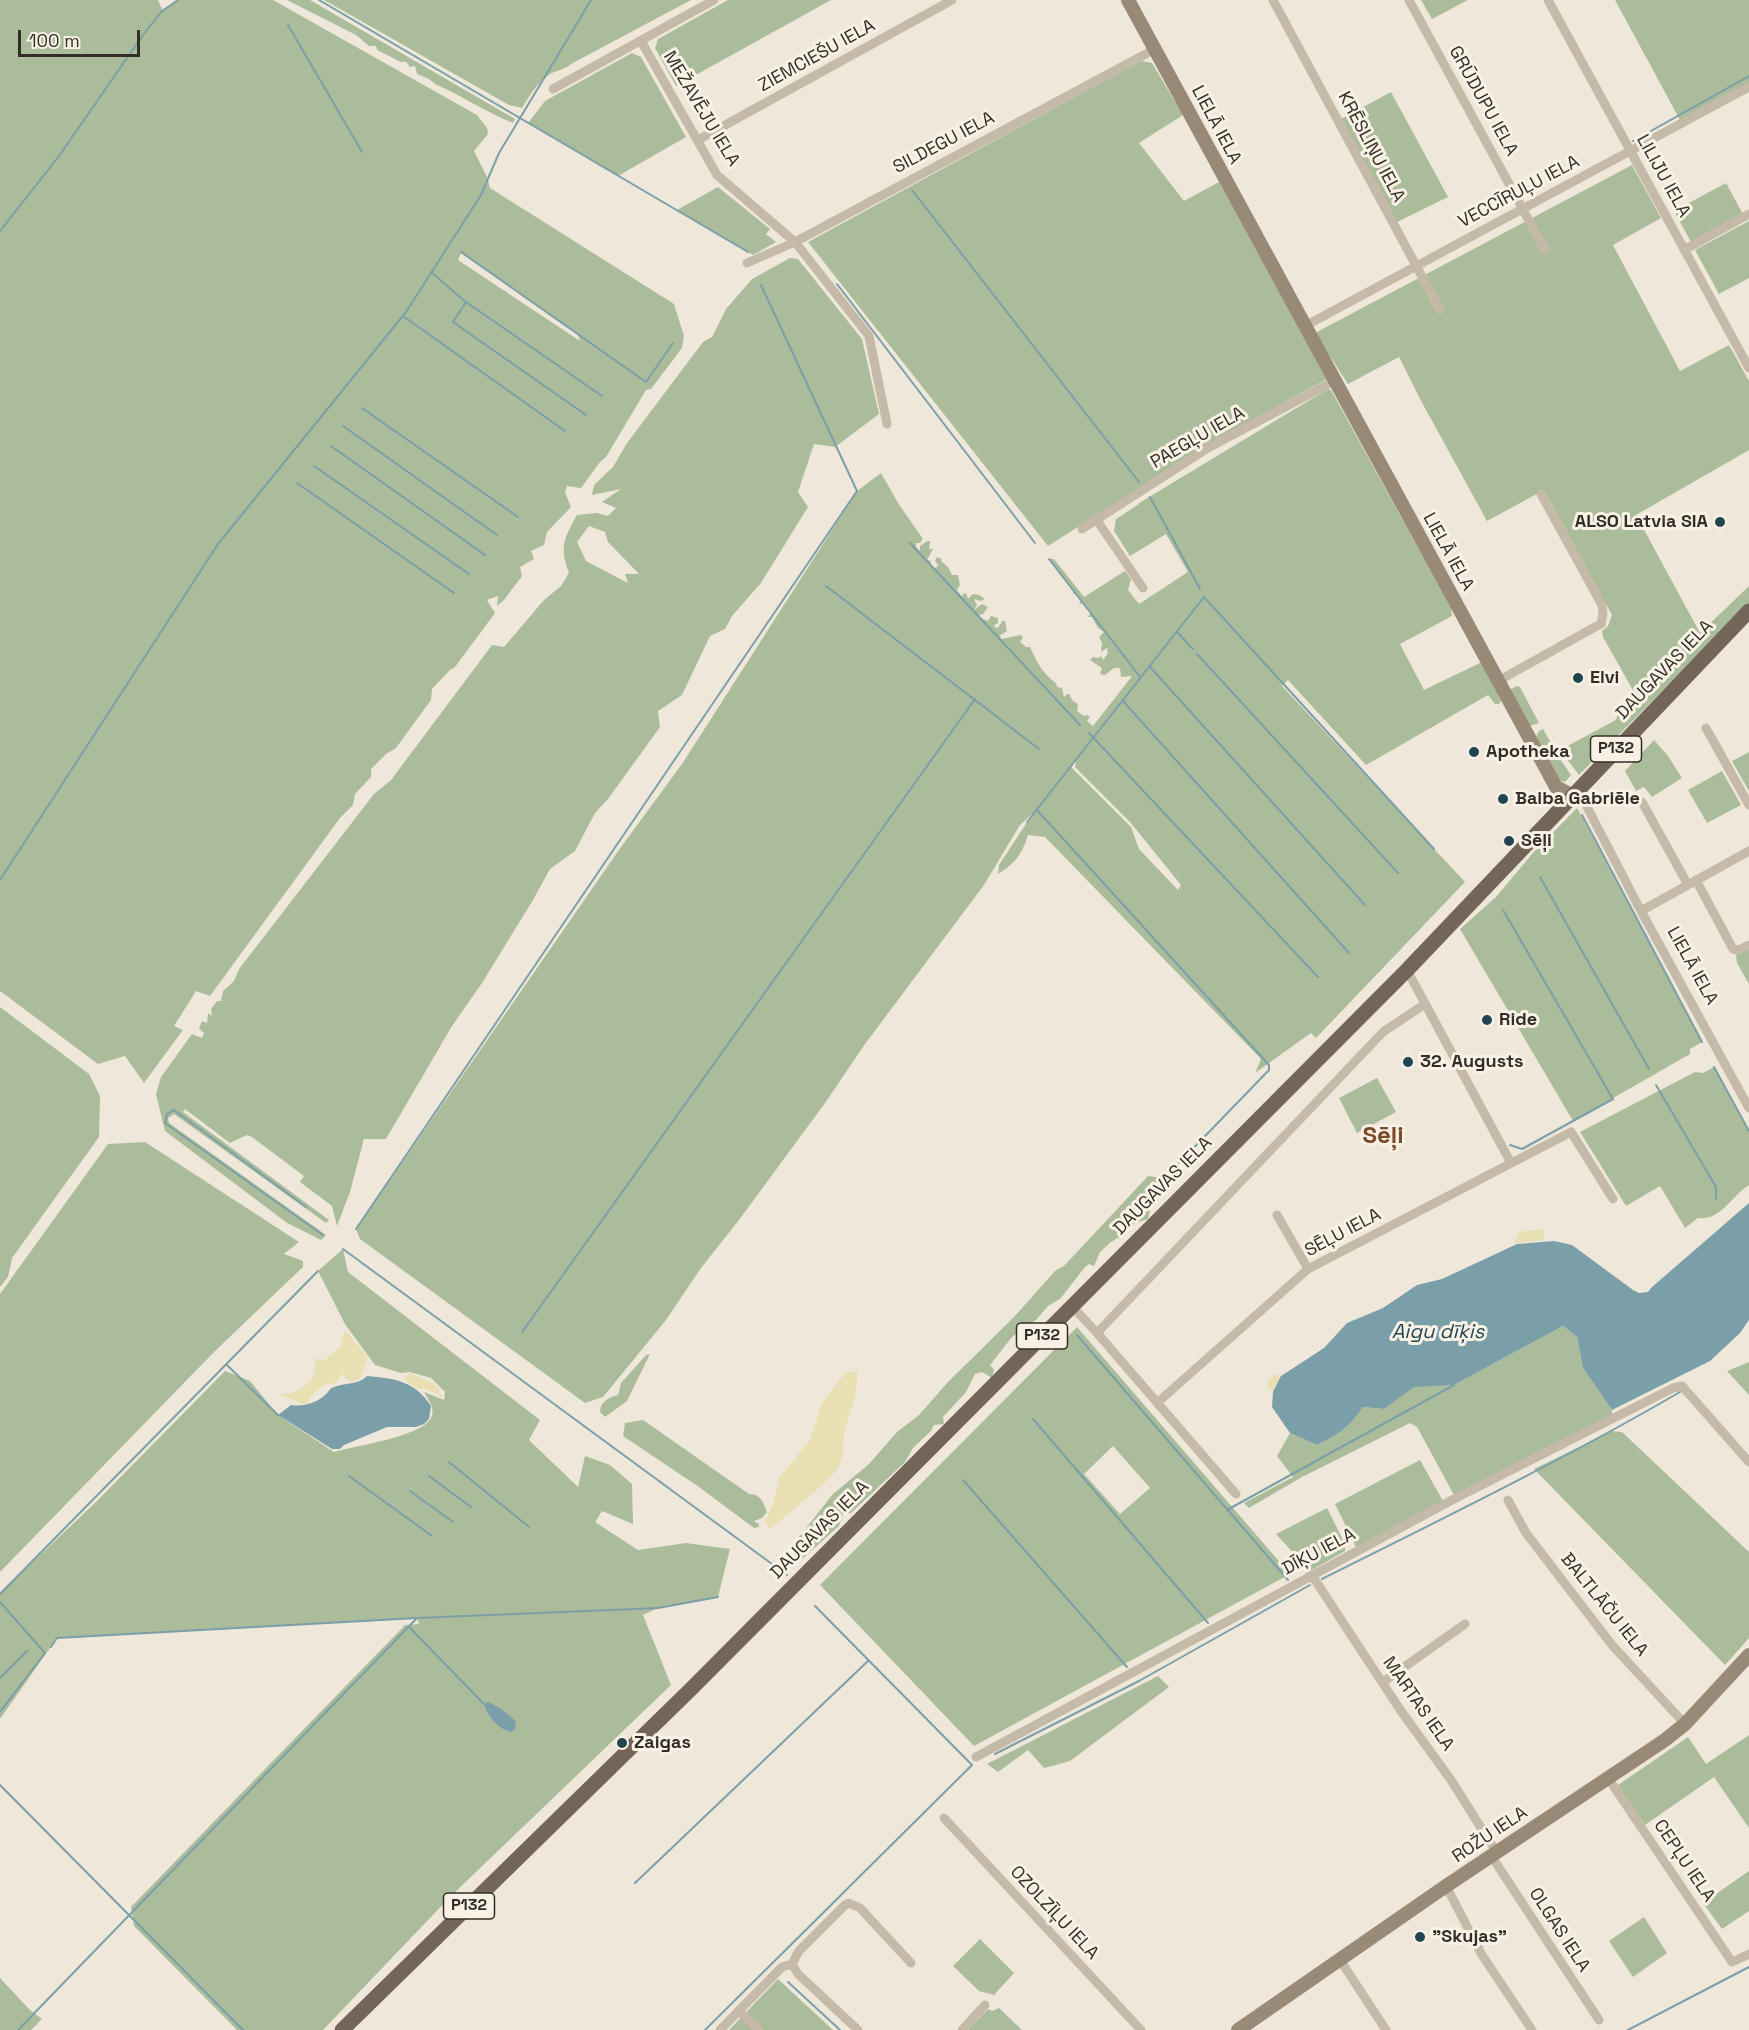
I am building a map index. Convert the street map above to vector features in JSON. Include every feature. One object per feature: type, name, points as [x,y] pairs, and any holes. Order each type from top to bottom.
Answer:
[{"type":"main road","name":"DAUGAVAS IELA","points":[[342,2030],[597,1781],[1407,970],[1571,795],[1749,611]]},
{"type":"street","points":[[553,89],[713,0]]},
{"type":"street","name":"ZIEMCIEŠU IELA","points":[[698,140],[952,0]]},
{"type":"street","name":"LIELĀ IELA","points":[[1128,0],[1556,787],[1585,803],[1749,1108]]},
{"type":"street","name":"KRĒSLIŅU IELA","points":[[1273,0],[1440,310]]},
{"type":"street","name":"GRŪDUPU IELA","points":[[1409,0],[1545,250]]},
{"type":"street","name":"LILIJU IELA","points":[[1548,0],[1749,368]]},
{"type":"street","name":"MEŽAVĒJU IELA","points":[[641,41],[717,175],[795,242],[869,336],[887,424]]},
{"type":"street","name":"SILDEGU IELA","points":[[747,263],[795,242],[1155,49]]},
{"type":"street","name":"VECCĪRUĻU IELA","points":[[1305,326],[1749,87]]},
{"type":"street","points":[[1684,250],[1749,214]]},
{"type":"street","name":"PAEGĻU IELA","points":[[1082,529],[1208,448],[1334,381]]},
{"type":"street","points":[[1498,681],[1601,624],[1604,614],[1602,604],[1541,494]]},
{"type":"street","points":[[1096,519],[1143,588]]},
{"type":"street","points":[[1706,728],[1749,806]]},
{"type":"street","points":[[1642,802],[1733,949],[1738,950],[1749,945]]},
{"type":"street","points":[[1641,910],[1749,851]]},
{"type":"street","points":[[1407,970],[1511,1163]]},
{"type":"street","points":[[1097,1332],[1383,1032],[1425,1004]]},
{"type":"street","name":"SĒĻU IELA","points":[[1157,1403],[1308,1269],[1571,1132],[1613,1198]]},
{"type":"street","points":[[1277,1215],[1308,1269]]},
{"type":"street","points":[[1072,1306],[1236,1494]]},
{"type":"street","name":"DĪĶU IELA","points":[[976,1757],[1452,1500],[1673,1388],[1682,1386],[1749,1462]]},
{"type":"street","name":"BALTLĀČU IELA","points":[[1508,1500],[1526,1533],[1612,1645],[1685,1724]]},
{"type":"street","name":"MARTAS IELA","points":[[1309,1576],[1315,1580],[1451,1780],[1494,1855]]},
{"type":"street","points":[[1383,1682],[1465,1624]]},
{"type":"street","name":"ROŽU IELA","points":[[1242,2029],[1446,1886],[1665,1740],[1685,1724],[1749,1654]]},
{"type":"street","name":"CEPĻU IELA","points":[[1608,1778],[1732,1962],[1749,1954]]},
{"type":"street","name":"OZOLZĪĻU IELA","points":[[944,1818],[1141,2030]]},
{"type":"street","name":"OLGAS IELA","points":[[1494,1855],[1599,2020]]},
{"type":"street","points":[[1446,1886],[1482,1955],[1532,2030]]},
{"type":"street","points":[[720,2030],[783,1968],[792,1964],[799,1951],[849,1903],[860,1908],[911,1963]]},
{"type":"street","points":[[1340,1960],[1386,2030]]},
{"type":"street","points":[[792,1964],[798,1974],[858,2030]]},
{"type":"street","points":[[962,2030],[986,2006]]},
{"type":"street","points":[[739,2011],[759,2030]]},
{"type":"green space","points":[[0,0],[158,0],[163,11],[178,0],[273,0],[477,115],[487,128],[488,134],[474,151],[490,188],[674,304],[684,336],[682,348],[651,389],[646,390],[606,457],[581,488],[567,486],[565,492],[571,507],[547,532],[544,545],[531,551],[534,559],[520,567],[522,576],[504,600],[497,606],[498,596],[487,600],[495,613],[455,667],[432,689],[431,700],[396,748],[386,754],[371,769],[371,777],[355,794],[353,805],[340,818],[210,996],[196,991],[174,1026],[183,1030],[144,1083],[125,1056],[98,1064],[0,991]],"holes":[[[461,253],[578,335],[580,341],[458,260]]]},
{"type":"green space","points":[[287,0],[310,0],[515,119],[513,123],[417,74],[415,66],[410,67],[406,62],[401,62],[377,50],[376,46],[369,46],[356,35]]},
{"type":"green space","points":[[324,0],[691,0],[566,68],[550,74],[538,85],[522,108],[509,105]]},
{"type":"green space","points":[[728,0],[831,0],[676,86],[655,48],[658,39]]},
{"type":"green space","points":[[1421,0],[1468,0],[1432,19]]},
{"type":"green space","points":[[1615,0],[1749,0],[1749,83],[1680,120]]},
{"type":"green space","points":[[632,53],[641,57],[686,137],[618,176],[528,123],[545,101]]},
{"type":"green space","points":[[1141,61],[1152,63],[1183,115],[1139,143],[1184,201],[1219,182],[1327,379],[1212,442],[1048,546],[808,242]]},
{"type":"green space","points":[[1391,92],[1448,197],[1397,222],[1341,119]]},
{"type":"green space","points":[[1632,165],[1661,218],[1613,245],[1680,371],[1729,345],[1749,381],[1749,450],[1636,515],[1700,633],[1749,586],[1749,603],[1579,775],[1560,750],[1616,720],[1618,713],[1639,701],[1603,637],[1602,631],[1608,626],[1612,615],[1544,490],[1487,521],[1399,357],[1348,384],[1315,333]]},
{"type":"green space","points":[[1726,183],[1743,214],[1691,242],[1674,211]]},
{"type":"green space","points":[[718,187],[770,229],[766,234],[776,242],[753,255],[677,210]]},
{"type":"green space","points":[[1749,221],[1749,278],[1719,294],[1695,250]]},
{"type":"green space","points":[[790,258],[798,259],[862,339],[879,414],[835,447],[814,444],[798,492],[808,507],[761,583],[732,616],[725,629],[710,636],[682,695],[658,711],[660,727],[608,799],[595,813],[575,851],[550,869],[482,983],[452,1026],[386,1139],[364,1139],[350,1192],[337,1226],[332,1206],[300,1182],[304,1176],[252,1137],[247,1135],[230,1143],[185,1109],[183,1112],[329,1220],[326,1223],[174,1114],[168,1118],[169,1123],[326,1235],[321,1240],[287,1223],[165,1131],[156,1094],[161,1077],[192,1034],[202,1038],[204,1033],[199,1029],[202,1021],[207,1023],[208,1013],[212,1016],[211,1009],[217,1001],[221,1001],[223,991],[234,981],[239,969],[374,794],[391,780],[492,645],[504,647],[544,600],[561,586],[569,573],[564,556],[564,543],[577,515],[597,513],[608,516],[616,508],[602,502],[621,489],[592,495],[594,485],[613,467],[627,443],[703,342],[712,337],[726,309],[752,279]],"holes":[[[589,526],[605,532],[608,542],[639,574],[625,574],[628,583],[586,561],[577,542]]]},
{"type":"green space","points":[[1328,389],[1331,390],[1451,608],[1452,616],[1400,644],[1424,690],[1482,662],[1501,701],[1495,704],[1488,695],[1366,765],[1288,680],[1282,686],[1465,882],[1316,1038],[1311,1033],[1255,1073],[1261,1059],[1045,837],[1028,835],[1017,858],[998,874],[999,865],[1033,813],[1020,825],[984,885],[865,1044],[825,1103],[739,1220],[701,1268],[666,1320],[603,1397],[585,1403],[360,1239],[356,1229],[621,847],[682,764],[857,491],[881,473],[923,539],[920,543],[916,543],[916,547],[920,551],[920,546],[930,541],[929,549],[933,549],[927,560],[931,561],[931,566],[936,568],[938,565],[935,561],[937,557],[942,559],[941,561],[952,575],[958,575],[960,585],[957,590],[962,597],[966,593],[968,599],[973,594],[985,599],[981,601],[974,599],[977,605],[974,610],[982,604],[988,607],[983,614],[979,615],[988,621],[991,616],[998,618],[998,623],[993,626],[998,628],[1002,621],[1005,621],[1007,631],[1000,635],[1001,639],[1021,635],[1023,638],[1020,642],[1030,647],[1043,671],[1056,683],[1057,687],[1062,688],[1064,697],[1069,694],[1078,704],[1077,711],[1090,717],[1087,721],[1093,726],[1132,676],[1121,677],[1120,668],[1114,668],[1105,675],[1100,674],[1102,668],[1090,660],[1101,656],[1103,660],[1108,653],[1107,648],[1101,652],[1102,643],[1099,637],[1104,632],[1098,628],[1092,617],[1088,617],[1091,612],[1084,603],[1079,604],[1081,600],[1077,594],[1073,594],[1074,590],[1049,559],[1054,559],[1084,597],[1125,571],[1131,579],[1128,590],[1139,604],[1188,572],[1166,534],[1130,556],[1114,531],[1116,519]],"holes":[[[1076,761],[1075,767],[1130,822],[1181,885],[1178,890],[1139,849],[1131,827],[1071,767]]]},
{"type":"green space","points":[[1520,687],[1539,723],[1530,726],[1509,690]]},
{"type":"green space","points":[[1543,729],[1555,750],[1550,752],[1552,757],[1558,756],[1571,775],[1565,782],[1558,780],[1536,739],[1538,732]]},
{"type":"green space","points":[[1654,740],[1682,778],[1652,797],[1644,787],[1636,791],[1625,771]]},
{"type":"green space","points":[[1749,752],[1749,791],[1732,761]]},
{"type":"green space","points":[[1722,771],[1741,805],[1707,823],[1688,790]]},
{"type":"green space","points":[[1577,808],[1702,1042],[1690,1049],[1690,1054],[1573,1121],[1460,929],[1496,897],[1532,854]]},
{"type":"green space","points":[[1749,948],[1749,984],[1737,963],[1736,955]]},
{"type":"green space","points":[[0,1007],[89,1074],[100,1096],[99,1137],[12,1258],[8,1277],[0,1287]]},
{"type":"green space","points":[[1714,1067],[1749,1131],[1749,1185],[1720,1212],[1706,1218],[1698,1218],[1685,1228],[1660,1186],[1626,1206],[1580,1132],[1695,1072],[1703,1073]]},
{"type":"green space","points":[[1377,1078],[1396,1112],[1357,1133],[1339,1098]]},
{"type":"green space","points":[[145,1142],[299,1242],[284,1254],[303,1261],[303,1267],[215,1351],[0,1572],[0,1294],[108,1144]]},
{"type":"green space","points":[[1148,1176],[1163,1178],[1163,1184],[1150,1199],[1152,1204],[1148,1219],[1135,1223],[1111,1242],[1100,1252],[1094,1266],[1089,1264],[1085,1267],[1060,1299],[1048,1306],[1036,1320],[1012,1337],[990,1365],[994,1370],[992,1378],[982,1372],[975,1374],[966,1392],[943,1417],[944,1424],[934,1425],[931,1431],[913,1448],[905,1462],[851,1513],[843,1514],[839,1526],[800,1561],[794,1556],[791,1549],[796,1541],[833,1494],[869,1464],[897,1432],[919,1415],[948,1382],[1014,1317],[1055,1271],[1064,1266]]},
{"type":"green space","points":[[343,1249],[348,1272],[540,1420],[529,1440],[578,1487],[585,1456],[610,1465],[632,1484],[633,1524],[602,1511],[595,1522],[638,1550],[686,1543],[730,1549],[718,1597],[658,1608],[643,1615],[671,1685],[452,1895],[323,2030],[237,2030],[134,1926],[131,1907],[405,1625],[419,1624],[417,1618],[57,1638],[0,1719],[0,1593],[97,1501],[225,1371],[250,1381],[278,1415],[334,1452],[401,1436],[425,1425],[433,1411],[424,1392],[444,1400],[445,1392],[431,1378],[410,1372],[401,1373],[375,1365],[345,1324],[318,1271]]},
{"type":"green space","points":[[1563,1326],[1577,1337],[1583,1368],[1612,1410],[1612,1416],[1454,1495],[1417,1427],[1410,1423],[1302,1477],[1249,1508],[1244,1503],[1293,1477],[1277,1456],[1290,1433],[1317,1445],[1343,1430],[1363,1407],[1384,1409],[1414,1386],[1454,1385]]},
{"type":"green space","points":[[1077,1327],[1290,1574],[974,1746],[820,1585]],"holes":[[[1113,1446],[1150,1488],[1120,1514],[1084,1474]]]},
{"type":"green space","points":[[650,1354],[627,1401],[605,1417],[600,1412],[603,1403],[618,1395],[621,1383],[646,1355]]},
{"type":"green space","points":[[1749,1362],[1749,1395],[1727,1371]]},
{"type":"green space","points":[[643,1420],[749,1494],[759,1497],[767,1512],[762,1518],[754,1521],[759,1524],[759,1527],[754,1528],[699,1487],[623,1436],[625,1423]]},
{"type":"green space","points":[[1612,1431],[1622,1432],[1749,1552],[1749,1638],[1725,1665],[1534,1469]]},
{"type":"green space","points":[[1420,1460],[1443,1501],[1356,1547],[1335,1504]]},
{"type":"green space","points":[[1327,1508],[1345,1544],[1345,1551],[1310,1571],[1276,1534]]},
{"type":"green space","points":[[1158,1676],[1169,1687],[1070,1761],[1044,1768],[1028,1750],[998,1772],[987,1764]]},
{"type":"green space","points":[[1749,1735],[1749,1828],[1714,1777],[1645,1825],[1618,1785],[1688,1737],[1706,1764]]},
{"type":"green space","points":[[1749,1871],[1749,1911],[1722,1929],[1703,1903]]},
{"type":"green space","points":[[1644,1917],[1667,1953],[1633,1977],[1609,1941]]},
{"type":"green space","points":[[980,1939],[1014,1973],[994,1995],[979,1991],[953,1966]]},
{"type":"green space","points":[[0,1978],[30,2010],[42,2019],[31,2030],[0,2030]]},
{"type":"green space","points":[[778,1979],[833,2030],[729,2030]]},
{"type":"green space","points":[[999,2008],[1022,2030],[968,2030],[988,2009],[992,2011]]},
{"type":"sand","points":[[1544,1229],[1544,1240],[1514,1243],[1519,1232]]},
{"type":"sand","points":[[345,1330],[368,1357],[360,1379],[349,1382],[342,1374],[336,1383],[318,1389],[306,1405],[278,1394],[294,1392],[308,1383],[315,1371],[315,1358],[324,1361],[341,1346]]},
{"type":"sand","points":[[857,1371],[855,1394],[845,1430],[839,1466],[818,1489],[770,1529],[765,1522],[773,1504],[779,1478],[810,1440],[822,1403],[845,1373]]},
{"type":"sand","points":[[410,1373],[434,1384],[442,1397],[425,1389],[418,1389],[403,1379]]},
{"type":"sand","points":[[1277,1374],[1281,1376],[1273,1392],[1268,1389],[1268,1379]]},
{"type":"water","name":"Aigu dīķis","points":[[1749,1203],[1749,1320],[1740,1333],[1710,1361],[1612,1410],[1583,1368],[1577,1337],[1563,1326],[1454,1385],[1414,1387],[1384,1409],[1363,1407],[1343,1430],[1317,1445],[1290,1433],[1272,1407],[1273,1392],[1281,1376],[1324,1348],[1347,1323],[1383,1308],[1417,1285],[1442,1279],[1517,1244],[1554,1241],[1572,1245],[1633,1290],[1639,1293],[1648,1292]]},
{"type":"water","points":[[367,1376],[396,1380],[412,1386],[431,1406],[429,1419],[416,1427],[387,1427],[344,1445],[340,1449],[332,1449],[278,1415],[291,1405],[310,1404],[332,1388],[359,1381]]},
{"type":"water","points":[[488,1702],[507,1713],[516,1722],[515,1729],[511,1732],[494,1722],[484,1704]]},
{"type":"waterway","points":[[0,231],[59,156],[143,35],[162,11],[178,0]]},
{"type":"waterway","points":[[319,0],[748,252]]},
{"type":"waterway","points":[[0,880],[218,544],[406,312],[481,195],[499,153],[591,0]]},
{"type":"waterway","points":[[288,25],[362,152]]},
{"type":"waterway","points":[[1633,141],[1749,76]]},
{"type":"waterway","points":[[912,190],[1139,482]]},
{"type":"waterway","points":[[461,252],[646,382],[673,343]]},
{"type":"waterway","points":[[431,272],[466,302],[602,396]]},
{"type":"waterway","points":[[837,284],[1035,543]]},
{"type":"waterway","points":[[356,1229],[857,491],[761,285]]},
{"type":"waterway","points":[[466,302],[453,322],[586,415]]},
{"type":"waterway","points":[[403,316],[565,431]]},
{"type":"waterway","points":[[362,408],[518,517]]},
{"type":"waterway","points":[[343,426],[497,535]]},
{"type":"waterway","points":[[331,446],[485,555]]},
{"type":"waterway","points":[[314,466],[469,574]]},
{"type":"waterway","points":[[297,483],[454,593]]},
{"type":"waterway","points":[[1150,497],[1200,589]]},
{"type":"waterway","points":[[910,543],[1080,725]]},
{"type":"waterway","points":[[1049,559],[1141,678]]},
{"type":"waterway","points":[[826,586],[1039,749]]},
{"type":"waterway","points":[[1027,822],[1204,597],[1434,849]]},
{"type":"waterway","points":[[1177,632],[1193,649]]},
{"type":"waterway","points":[[1197,654],[1398,873]]},
{"type":"waterway","points":[[1150,667],[1365,905]]},
{"type":"waterway","points":[[522,1332],[975,699]]},
{"type":"waterway","points":[[1123,701],[1349,953]]},
{"type":"waterway","points":[[1089,733],[1318,977]]},
{"type":"waterway","points":[[1037,810],[1269,1065],[1269,1070],[1179,1163]]},
{"type":"waterway","points":[[1582,815],[1702,1042]]},
{"type":"waterway","points":[[1540,877],[1649,1069]]},
{"type":"waterway","points":[[1503,910],[1613,1099],[1522,1149],[1510,1145]]},
{"type":"waterway","points":[[1714,1067],[1749,1131]]},
{"type":"waterway","points":[[1656,1085],[1716,1187],[1716,1199]]},
{"type":"waterway","points":[[306,1207],[174,1110],[167,1114],[165,1123],[323,1235]]},
{"type":"waterway","points":[[343,1249],[787,1575]]},
{"type":"waterway","points":[[0,1594],[318,1271]]},
{"type":"waterway","points":[[1077,1335],[1288,1580]]},
{"type":"waterway","points":[[227,1365],[278,1415]]},
{"type":"waterway","points":[[1227,1510],[1454,1385]]},
{"type":"waterway","points":[[1322,1579],[1547,1465],[1680,1392]]},
{"type":"waterway","points":[[1033,1419],[1208,1623]]},
{"type":"waterway","points":[[449,1462],[529,1527]]},
{"type":"waterway","points":[[349,1476],[432,1536]]},
{"type":"waterway","points":[[429,1476],[471,1507]]},
{"type":"waterway","points":[[963,1480],[1127,1667]]},
{"type":"waterway","points":[[410,1491],[453,1522]]},
{"type":"waterway","points":[[995,1754],[1139,1681],[1310,1585]]},
{"type":"waterway","points":[[51,1647],[57,1638],[417,1618],[658,1608],[718,1597]]},
{"type":"waterway","points":[[0,1602],[45,1653],[0,1712]]},
{"type":"waterway","points":[[705,2030],[972,1765],[815,1606]]},
{"type":"waterway","points":[[18,2030],[417,1618]]},
{"type":"waterway","points":[[409,1627],[484,1704]]},
{"type":"waterway","points":[[0,1678],[27,1651]]},
{"type":"waterway","points":[[635,1883],[868,1661]]},
{"type":"waterway","points":[[0,1785],[243,2030]]},
{"type":"waterway","points":[[1628,2030],[1749,1967]]},
{"type":"waterway","points":[[788,1982],[840,2030]]},
{"type":"place","name":"ALSO Latvia SIA","points":[[1720,522]]},
{"type":"place","name":"Elvi","points":[[1578,678]]},
{"type":"place","name":"Apotheka","points":[[1474,752]]},
{"type":"place","name":"Baiba Gabriēle","points":[[1503,799]]},
{"type":"place","name":"Sēļi","points":[[1509,841]]},
{"type":"place","name":"Ride","points":[[1487,1020]]},
{"type":"place","name":"32. Augusts","points":[[1408,1062]]},
{"type":"place","name":"Zaigas","points":[[622,1743]]},
{"type":"place","name":"\"Skujas\"","points":[[1420,1937]]},
{"type":"district","name":"Sēļi","points":[[1383,1136]]}]
